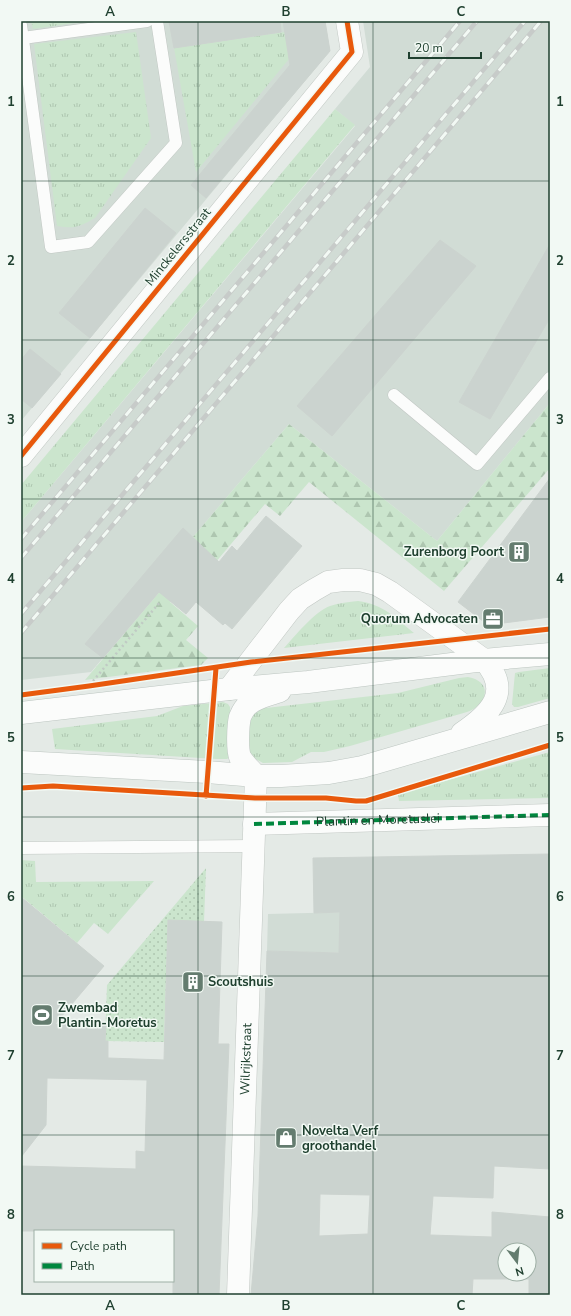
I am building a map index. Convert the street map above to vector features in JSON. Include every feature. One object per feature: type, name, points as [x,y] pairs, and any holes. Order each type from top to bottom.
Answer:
[{"type":"street","name":"Minckelersstraat","points":[[21,456],[352,52],[347,21]]},
{"type":"street","points":[[221,690],[300,599],[328,582],[360,580],[376,584],[390,592],[484,660],[496,677],[497,688],[495,700],[488,712],[479,722],[448,743]]},
{"type":"street","points":[[21,713],[221,690],[308,682],[484,660],[550,654]]},
{"type":"street","points":[[254,824],[256,776],[243,762],[240,756],[238,747],[240,716],[244,708],[259,698],[308,682]]},
{"type":"street","points":[[21,762],[256,776],[329,773],[362,767],[550,712]]},
{"type":"street","name":"Plantin en Moretuslei","points":[[254,824],[550,815]]},
{"type":"street","name":"Wilrijkstraat","points":[[238,1295],[254,824]]},
{"type":"lane","points":[[23,38],[147,21]]},
{"type":"lane","points":[[21,25],[50,247],[88,242],[176,143],[157,21]]},
{"type":"lane","points":[[394,395],[477,464],[550,378]]},
{"type":"lane","points":[[21,848],[253,846]]},
{"type":"path","points":[[89,686],[160,602]]},
{"type":"path","points":[[89,686],[96,685]]},
{"type":"path","points":[[208,772],[221,690]]},
{"type":"shaded area","points":[[21,21],[325,21],[330,51],[21,421]]},
{"type":"shaded area","points":[[363,21],[550,21],[550,403],[437,541],[289,424],[193,537],[200,544],[91,672],[21,680],[21,522],[355,126],[335,109],[370,67]]},
{"type":"shaded area","points":[[389,911],[349,953],[267,951],[268,914]]},
{"type":"green space","points":[[31,21],[88,21],[33,29]]},
{"type":"green space","points":[[136,32],[151,138],[95,218],[77,226],[57,226],[34,44]]},
{"type":"green space","points":[[285,32],[289,59],[196,172],[174,48]]},
{"type":"green space","points":[[335,109],[355,125],[21,522],[21,485]]},
{"type":"green space","points":[[550,403],[550,468],[444,591],[309,482],[280,516],[265,504],[198,583],[190,577],[170,602],[198,626],[186,640],[208,658],[201,665],[85,680],[200,544],[193,537],[289,424],[437,541]]},
{"type":"green space","points":[[358,601],[375,605],[389,612],[414,633],[284,648],[306,624],[324,609],[337,604]]},
{"type":"green space","points":[[550,668],[550,698],[514,707],[512,704],[515,673]]},
{"type":"green space","points":[[468,677],[482,684],[485,694],[483,699],[474,709],[467,712],[350,746],[324,752],[311,752],[292,762],[263,763],[254,758],[248,751],[246,728],[257,709],[398,693]]},
{"type":"green space","points":[[223,702],[228,704],[230,707],[231,756],[227,759],[55,749],[52,729],[157,716],[183,706]]},
{"type":"green space","points":[[550,752],[550,798],[399,801],[398,794]]},
{"type":"green space","points":[[21,860],[35,861],[36,882],[154,881],[108,934],[94,923],[77,943],[21,896]]},
{"type":"green space","points":[[206,868],[204,922],[168,920],[164,1042],[105,1041],[107,985]]},
{"type":"building","points":[[169,21],[280,21],[281,32],[174,48]]},
{"type":"building","points":[[283,21],[325,21],[330,51],[206,198],[191,185],[290,65]]},
{"type":"building","points":[[145,208],[176,233],[90,338],[59,313]]},
{"type":"building","points":[[440,240],[476,266],[332,436],[297,406]]},
{"type":"building","points":[[550,244],[550,318],[490,419],[459,402]]},
{"type":"building","points":[[30,349],[61,374],[32,408],[21,399],[21,360]]},
{"type":"building","name":"Zurenborg Poort","points":[[550,478],[550,617],[488,625],[458,602]]},
{"type":"building","points":[[266,516],[302,546],[232,629],[225,623],[223,625],[196,602],[186,614],[159,592],[103,658],[85,644],[183,528],[219,562],[232,546],[237,551]]},
{"type":"building","points":[[550,854],[550,1169],[494,1166],[493,1198],[433,1196],[430,1235],[492,1237],[492,1212],[550,1217],[550,1295],[529,1295],[529,1282],[537,1282],[537,1242],[497,1242],[497,1279],[473,1279],[472,1295],[251,1295],[258,1216],[267,951],[339,953],[340,912],[314,913],[313,858]],"holes":[[[320,1194],[370,1195],[368,1234],[319,1236]]]},
{"type":"building","points":[[21,897],[104,966],[55,1024],[106,1025],[105,1041],[108,1041],[108,1058],[164,1060],[168,920],[222,922],[218,1044],[229,1044],[219,1295],[173,1295],[174,1230],[21,1231],[21,1166],[136,1169],[136,1151],[145,1152],[147,1080],[47,1078],[46,1125],[21,1157]]},
{"type":"railway","points":[[21,539],[460,21]]},
{"type":"railway","points":[[21,558],[477,21]]},
{"type":"railway","points":[[21,614],[525,21]]},
{"type":"railway","points":[[21,633],[541,21]]},
{"type":"marked path","points":[[254,824],[550,815]]},
{"type":"cycle path","points":[[21,456],[352,52],[347,21]]},
{"type":"cycle path","points":[[21,695],[251,662],[550,629]]},
{"type":"cycle path","points":[[206,796],[216,668]]},
{"type":"cycle path","points":[[21,788],[53,786],[255,798],[326,798],[366,801],[550,745]]},
{"type":"place","name":"Zurenborg Poort","points":[[519,552]]},
{"type":"place","name":"Quorum Advocaten","points":[[493,619]]},
{"type":"place","name":"Scoutshuis","points":[[193,982]]},
{"type":"place","name":"Zwembad Plantin-Moretus","points":[[42,1015]]},
{"type":"place","name":"Novelta Verf groothandel","points":[[286,1138]]}]
